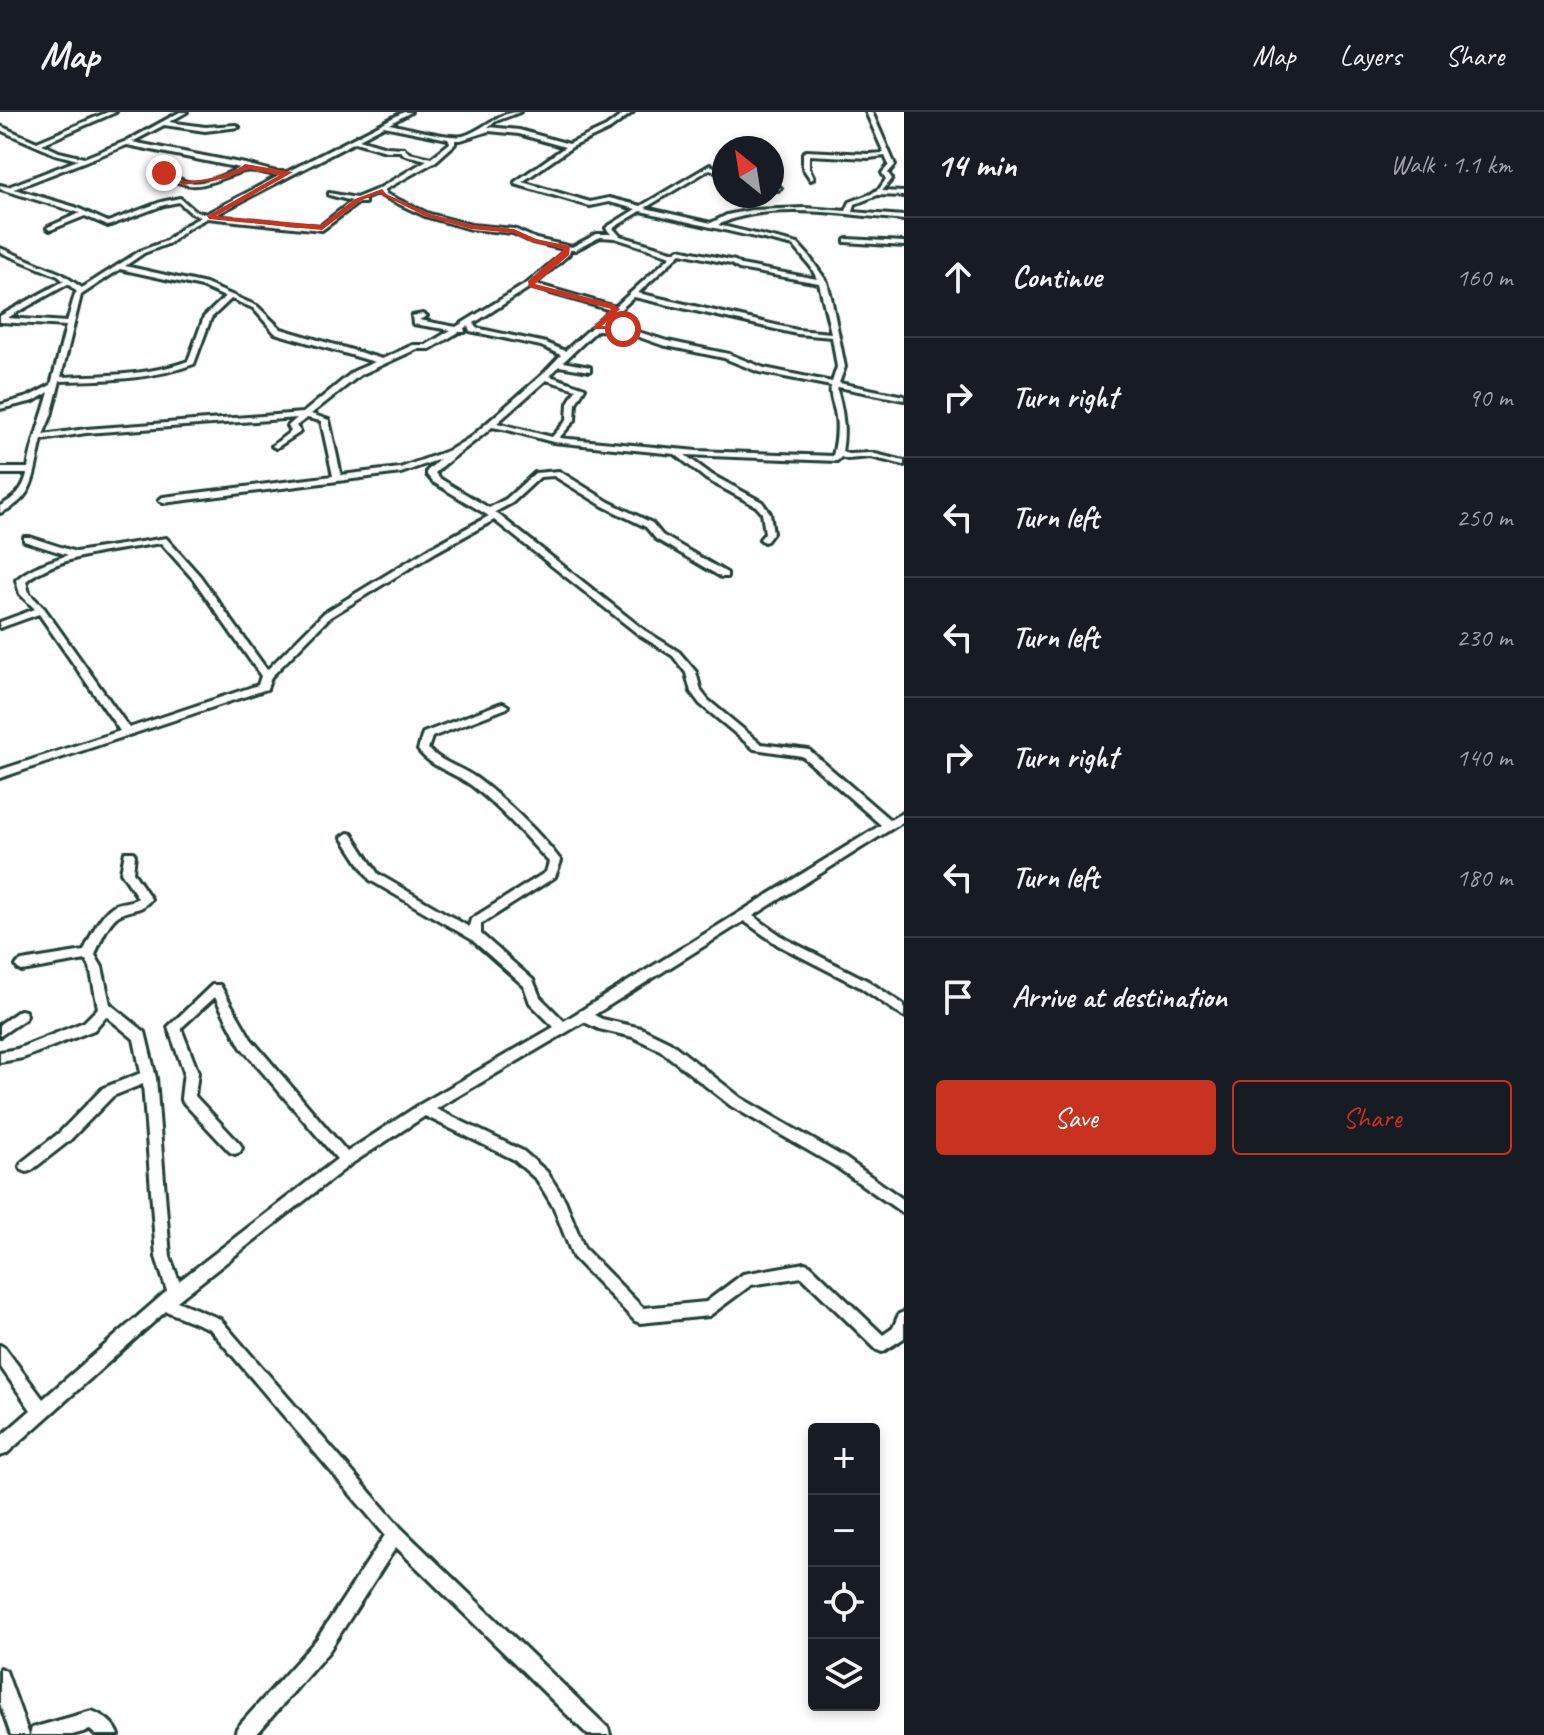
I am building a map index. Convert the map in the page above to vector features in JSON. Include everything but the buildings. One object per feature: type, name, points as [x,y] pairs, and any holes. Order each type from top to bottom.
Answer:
[{"type":"street","points":[[37,144],[113,112]]},
{"type":"street","points":[[4,188],[124,143],[184,112]]},
{"type":"street","points":[[0,510],[20,501],[29,486],[38,438],[47,416],[78,294],[154,246],[168,242],[175,234],[408,112]]},
{"type":"street","points":[[385,125],[465,139],[494,120],[517,112]]},
{"type":"street","points":[[492,425],[508,426],[553,440],[676,453],[837,459],[840,415],[833,390],[841,367],[827,288],[808,257],[796,245],[609,200],[590,204],[517,183],[570,146],[608,128],[630,112]]},
{"type":"street","points":[[869,112],[890,166],[885,173],[889,179],[879,193]]},
{"type":"street","points":[[76,121],[84,124]]},
{"type":"street","points":[[162,123],[205,129],[236,127]]},
{"type":"street","points":[[482,130],[519,132],[570,146]]},
{"type":"street","points":[[2,131],[72,158],[86,159]]},
{"type":"street","points":[[4,188],[108,224],[163,203],[180,200],[193,212],[209,217],[322,228],[357,200],[434,160],[453,143],[451,138]]},
{"type":"street","points":[[355,140],[386,149],[402,149],[407,154],[434,160]]},
{"type":"street","points":[[124,143],[276,174],[290,172]]},
{"type":"street","points":[[811,178],[806,168],[806,153],[887,154]]},
{"type":"street","points":[[164,173],[184,183],[193,183],[225,177],[245,166]]},
{"type":"street","points":[[890,166],[904,167]]},
{"type":"street","points":[[617,236],[609,228],[712,168]]},
{"type":"street","points":[[380,190],[384,195],[427,215],[471,227],[514,231],[534,241],[567,248],[580,246],[599,235],[617,236],[676,255]]},
{"type":"street","points":[[849,213],[852,203],[879,193],[904,194]]},
{"type":"street","points":[[331,194],[368,204]]},
{"type":"street","points":[[713,225],[722,218],[748,212],[849,213],[904,218]]},
{"type":"street","points":[[50,228],[84,214]]},
{"type":"street","points":[[847,241],[904,244]]},
{"type":"street","points":[[276,446],[296,431],[292,426],[357,373],[379,361],[416,347],[427,347],[457,330],[471,326],[531,283],[567,253],[567,248]]},
{"type":"street","points":[[430,473],[453,452],[492,425],[679,251],[733,262],[739,267],[824,282]]},
{"type":"street","points":[[2,253],[60,275],[82,292]]},
{"type":"street","points":[[118,267],[178,278],[230,296],[255,307],[278,331],[379,361]]},
{"type":"street","points":[[0,319],[67,282]]},
{"type":"street","points":[[531,283],[616,309]]},
{"type":"street","points":[[632,294],[797,332],[835,335]]},
{"type":"street","points":[[0,407],[31,399],[56,382],[179,368],[191,362],[208,317],[230,296]]},
{"type":"street","points":[[54,323],[74,314]]},
{"type":"street","points":[[423,316],[415,318],[416,322],[457,330]]},
{"type":"street","points":[[0,319],[71,324]]},
{"type":"street","points":[[471,326],[497,337],[550,347],[565,354]]},
{"type":"street","points":[[595,328],[623,329],[665,343],[726,356],[762,370],[904,398]]},
{"type":"street","points":[[557,363],[587,369]]},
{"type":"street","points":[[545,377],[581,388],[576,392],[570,411],[571,420],[553,440]]},
{"type":"street","points":[[38,438],[115,428],[305,415],[325,420],[337,477]]},
{"type":"street","points":[[401,470],[453,452]]},
{"type":"street","points":[[676,453],[709,477],[759,504],[766,513],[769,533],[764,539]]},
{"type":"street","points":[[839,453],[847,457],[871,455],[904,463]]},
{"type":"street","points":[[163,500],[401,470],[430,473],[456,494],[492,514],[641,632],[676,654],[691,672],[696,692],[738,732],[758,747],[805,753],[889,825]]},
{"type":"street","points":[[0,471],[30,471]]},
{"type":"street","points":[[0,774],[263,687],[266,676],[327,615],[492,514],[538,475],[556,473],[606,504],[649,525],[659,537],[724,575]]},
{"type":"street","points":[[27,539],[76,555]]},
{"type":"street","points":[[126,731],[41,610],[25,594],[21,580],[32,571],[76,555],[163,540],[197,578],[266,676]]},
{"type":"street","points":[[0,625],[41,610]]},
{"type":"street","points":[[475,936],[475,922],[551,874],[555,861],[524,827],[472,780],[431,760],[423,750],[427,735],[503,706]]},
{"type":"street","points":[[0,1448],[170,1298],[346,1160],[424,1109],[563,1028],[904,816]]},
{"type":"street","points":[[348,837],[374,877],[475,936],[529,983],[534,999],[563,1028]]},
{"type":"street","points":[[89,955],[98,931],[117,909],[133,907],[145,899],[127,872],[129,855]]},
{"type":"street","points":[[745,916],[782,942],[864,984],[904,1012]]},
{"type":"street","points":[[22,966],[89,955]]},
{"type":"street","points":[[89,955],[96,967],[106,1008],[140,1036],[148,1076],[163,1257],[170,1298]]},
{"type":"street","points":[[235,1148],[188,1098],[191,1072],[174,1027],[216,988],[246,1043],[346,1160]]},
{"type":"street","points":[[0,1057],[18,1054],[89,1026],[106,1008]]},
{"type":"street","points":[[0,1031],[20,1015]]},
{"type":"street","points":[[583,1015],[599,1024],[636,1032],[665,1046],[736,1102],[840,1162],[904,1208]]},
{"type":"street","points":[[27,1166],[64,1137],[108,1092],[148,1076]]},
{"type":"street","points":[[424,1109],[518,1155],[542,1176],[560,1205],[578,1252],[640,1316],[709,1309],[748,1279],[805,1270],[882,1345],[899,1333],[904,1319]]},
{"type":"street","points":[[170,1298],[215,1324],[395,1534],[601,1735]]},
{"type":"street","points":[[0,1353],[41,1410]]},
{"type":"street","points":[[244,1735],[323,1645],[395,1534]]},
{"type":"street","points":[[0,1677],[20,1735]]},
{"type":"street","points":[[39,1735],[92,1720],[110,1735]]},
{"type":"route","points":[[164,173],[184,183],[193,183],[225,177],[245,166],[276,174],[290,172],[209,217],[322,228],[357,200],[380,190],[384,195],[427,215],[471,227],[514,231],[534,241],[567,248],[567,253],[550,265],[532,285],[611,306],[616,309],[595,328],[623,329]]}]
